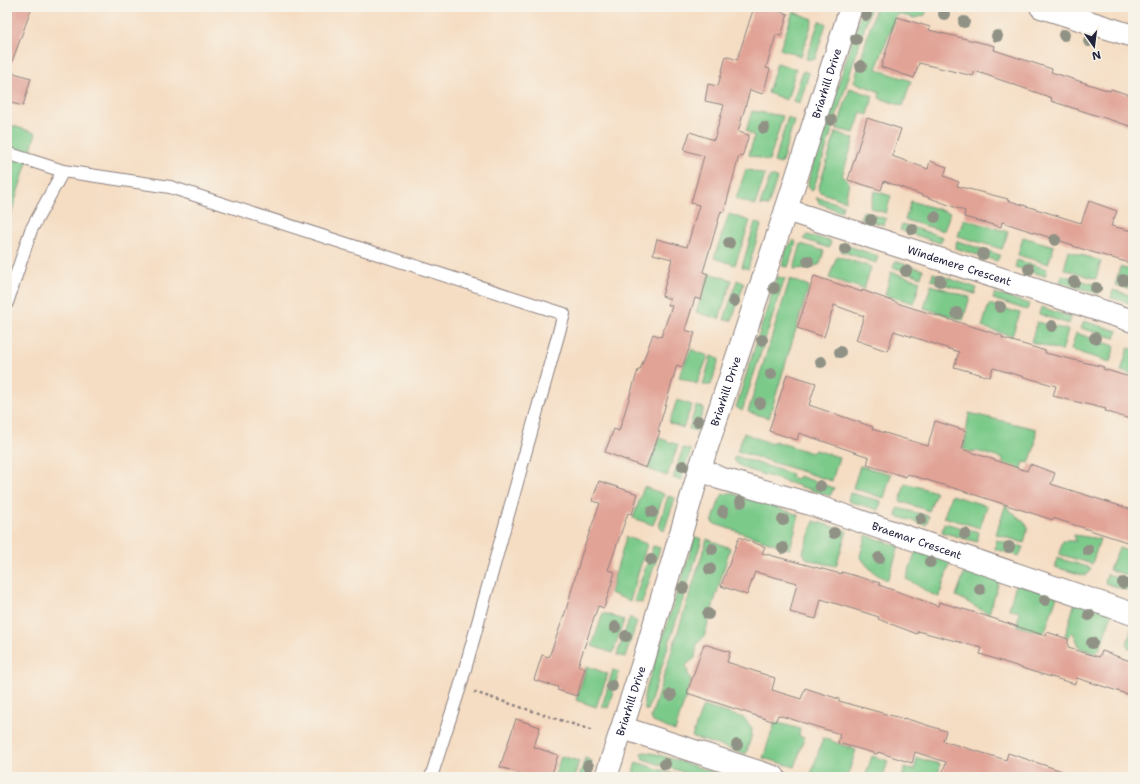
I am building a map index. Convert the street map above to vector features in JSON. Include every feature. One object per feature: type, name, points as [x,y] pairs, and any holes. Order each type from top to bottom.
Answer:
[{"type":"street","name":"Briarhill Drive","points":[[606,777],[642,666],[700,468],[786,210],[851,7]]},
{"type":"street","points":[[1041,7],[1133,36]]},
{"type":"street","name":"Windemere Crescent","points":[[786,210],[1133,321]]},
{"type":"street","name":"Braemar Crescent","points":[[700,468],[719,478],[810,504],[1133,614]]},
{"type":"street","points":[[622,728],[774,777]]},
{"type":"lane","points":[[7,153],[63,171],[170,187],[564,314],[460,687],[431,777]]},
{"type":"lane","points":[[7,303],[31,230],[63,171]]},
{"type":"path","points":[[460,687],[591,730]]},
{"type":"green space","points":[[863,7],[871,7],[813,190],[810,191],[808,183],[811,170]]},
{"type":"green space","points":[[876,7],[928,7],[925,15],[915,18],[897,14],[876,69],[911,81],[903,106],[879,98],[880,92],[854,82]]},
{"type":"green space","points":[[793,12],[813,19],[801,56],[780,49]]},
{"type":"green space","points":[[819,21],[826,24],[815,59],[806,59]]},
{"type":"green space","points":[[777,63],[796,69],[787,100],[768,93]]},
{"type":"green space","points":[[803,71],[809,73],[800,103],[793,101]]},
{"type":"green space","points":[[850,88],[873,96],[868,115],[861,113],[854,133],[837,129]]},
{"type":"green space","points":[[752,111],[783,116],[769,161],[749,155],[754,136],[746,131]]},
{"type":"green space","points":[[788,117],[794,121],[781,164],[774,162]]},
{"type":"green space","points":[[7,124],[36,133],[7,227]]},
{"type":"green space","points":[[836,132],[854,139],[842,176],[849,182],[845,201],[818,190]]},
{"type":"green space","points":[[746,169],[765,175],[755,205],[736,199]]},
{"type":"green space","points":[[770,176],[777,178],[768,206],[760,205]]},
{"type":"green space","points":[[875,191],[891,196],[886,213],[870,208]]},
{"type":"green space","points":[[816,198],[843,205],[841,212],[819,203]]},
{"type":"green space","points":[[911,201],[950,213],[944,231],[905,220]]},
{"type":"green space","points":[[863,211],[886,219],[884,225],[860,218]]},
{"type":"green space","points":[[729,214],[750,221],[735,265],[714,258]]},
{"type":"green space","points":[[964,219],[1008,232],[1002,249],[958,236]]},
{"type":"green space","points":[[755,222],[761,225],[748,269],[742,267]]},
{"type":"green space","points":[[902,224],[943,237],[940,243],[900,230]]},
{"type":"green space","points":[[807,235],[831,241],[829,248],[803,239]]},
{"type":"green space","points":[[1023,237],[1054,246],[1048,264],[1018,255]]},
{"type":"green space","points":[[794,240],[796,242],[788,267],[782,266],[786,249]]},
{"type":"green space","points":[[957,241],[1000,255],[997,261],[955,248]]},
{"type":"green space","points":[[801,244],[824,251],[820,264],[810,268],[794,269]]},
{"type":"green space","points":[[843,244],[878,256],[876,263],[841,251]]},
{"type":"green space","points":[[1069,251],[1101,261],[1096,279],[1064,269]]},
{"type":"green space","points":[[837,256],[871,267],[864,289],[829,278]]},
{"type":"green space","points":[[1017,260],[1047,269],[1045,276],[1015,267]]},
{"type":"green space","points":[[895,261],[923,270],[921,277],[893,267]]},
{"type":"green space","points":[[1120,267],[1133,271],[1133,290],[1115,285]]},
{"type":"green space","points":[[891,272],[920,281],[914,303],[885,295]]},
{"type":"green space","points":[[709,273],[732,280],[719,319],[696,312]]},
{"type":"green space","points":[[933,273],[977,288],[975,294],[931,280]]},
{"type":"green space","points":[[1062,275],[1101,286],[1099,294],[1060,282]]},
{"type":"green space","points":[[777,277],[785,278],[742,411],[736,407]]},
{"type":"green space","points":[[790,279],[809,286],[769,418],[748,412]]},
{"type":"green space","points":[[737,280],[744,283],[732,320],[724,320]]},
{"type":"green space","points":[[931,285],[970,297],[963,320],[924,308]]},
{"type":"green space","points":[[1113,290],[1133,296],[1133,304],[1111,298]]},
{"type":"green space","points":[[995,293],[1029,304],[1027,310],[993,299]]},
{"type":"green space","points":[[989,304],[1020,313],[1012,336],[982,327]]},
{"type":"green space","points":[[1041,307],[1071,317],[1069,324],[1039,314]]},
{"type":"green space","points":[[1084,321],[1118,331],[1115,338],[1081,328]]},
{"type":"green space","points":[[1037,322],[1068,330],[1062,351],[1031,342]]},
{"type":"green space","points":[[1076,333],[1115,346],[1110,362],[1071,350]]},
{"type":"green space","points":[[1128,348],[1133,349],[1133,375],[1121,371]]},
{"type":"green space","points":[[691,349],[708,356],[697,384],[679,377]]},
{"type":"green space","points":[[711,356],[719,359],[711,385],[703,385]]},
{"type":"green space","points":[[677,400],[692,405],[683,428],[669,423]]},
{"type":"green space","points":[[696,406],[704,408],[696,431],[689,429]]},
{"type":"green space","points":[[969,413],[1036,429],[1035,446],[1029,463],[1024,462],[1007,508],[1028,527],[1024,543],[996,534],[1005,507],[1014,470],[1003,467],[1003,459],[976,451],[963,453]]},
{"type":"green space","points":[[744,433],[772,444],[774,441],[812,453],[815,450],[839,457],[832,481],[737,451]]},
{"type":"green space","points":[[659,438],[678,445],[667,476],[648,469]]},
{"type":"green space","points":[[683,448],[691,450],[681,480],[673,478]]},
{"type":"green space","points":[[735,456],[792,474],[790,477],[797,479],[799,476],[834,488],[830,496],[743,468],[733,460]]},
{"type":"green space","points":[[860,466],[891,474],[884,498],[853,488]]},
{"type":"green space","points":[[905,483],[936,492],[929,511],[900,501]]},
{"type":"green space","points":[[644,487],[664,494],[653,525],[633,518]]},
{"type":"green space","points":[[731,493],[799,515],[790,549],[712,523],[719,501],[723,494]]},
{"type":"green space","points":[[850,493],[881,501],[879,510],[848,501]]},
{"type":"green space","points":[[951,495],[987,506],[980,528],[944,517]]},
{"type":"green space","points":[[668,496],[675,498],[664,531],[659,526]]},
{"type":"green space","points":[[898,508],[929,516],[926,525],[896,516]]},
{"type":"green space","points":[[814,521],[847,531],[836,566],[806,558],[803,552]]},
{"type":"green space","points":[[944,523],[979,532],[977,542],[942,532]]},
{"type":"green space","points":[[866,535],[899,546],[888,580],[872,571],[860,556]]},
{"type":"green space","points":[[1074,535],[1100,539],[1092,564],[1059,554],[1063,541],[1076,541]]},
{"type":"green space","points":[[626,537],[647,544],[630,601],[610,593]]},
{"type":"green space","points":[[695,537],[702,539],[648,710],[645,710],[644,695]]},
{"type":"green space","points":[[707,539],[730,548],[704,637],[697,644],[695,658],[686,665],[691,680],[675,731],[653,722],[651,717]]},
{"type":"green space","points":[[996,540],[1023,547],[1019,556],[995,549]]},
{"type":"green space","points":[[653,546],[660,548],[642,603],[634,601]]},
{"type":"green space","points":[[1119,548],[1133,553],[1133,577],[1109,570]]},
{"type":"green space","points":[[916,551],[950,562],[939,597],[906,579]]},
{"type":"green space","points":[[1057,558],[1091,568],[1086,576],[1055,567]]},
{"type":"green space","points":[[966,568],[1000,579],[989,613],[956,596]]},
{"type":"green space","points":[[1107,574],[1133,582],[1133,592],[1105,583]]},
{"type":"green space","points":[[1016,583],[1057,596],[1043,633],[1017,626],[1019,612],[1009,609]]},
{"type":"green space","points":[[1075,602],[1112,613],[1100,648],[1095,653],[1080,648],[1073,632],[1068,637],[1065,636]]},
{"type":"green space","points":[[603,613],[624,620],[613,653],[592,646]]},
{"type":"green space","points":[[630,617],[637,622],[625,657],[617,655]]},
{"type":"green space","points":[[1133,622],[1133,650],[1127,645]]},
{"type":"green space","points":[[587,666],[608,674],[596,707],[576,700]]},
{"type":"green space","points":[[613,670],[619,672],[608,708],[602,706]]},
{"type":"green space","points":[[703,706],[744,718],[752,728],[746,754],[692,737]]},
{"type":"green space","points":[[775,722],[800,729],[799,736],[804,738],[795,767],[763,758]]},
{"type":"green space","points":[[823,738],[856,750],[847,777],[820,777],[811,774]]},
{"type":"green space","points":[[645,752],[720,774],[720,777],[698,777],[643,759],[641,753]]},
{"type":"green space","points":[[561,756],[579,761],[574,777],[554,777]]},
{"type":"green space","points":[[872,756],[888,761],[883,777],[865,777]]},
{"type":"green space","points":[[585,758],[592,761],[587,777],[579,777]]},
{"type":"green space","points":[[917,758],[940,764],[938,777],[902,777],[905,767],[914,770]]},
{"type":"green space","points":[[636,762],[680,776],[684,777],[632,777]]},
{"type":"building","points":[[7,7],[32,7],[9,70],[7,70]]},
{"type":"building","points":[[754,7],[765,7],[788,14],[781,36],[776,35],[766,68],[770,69],[763,94],[750,90],[738,132],[749,135],[742,157],[739,156],[724,212],[721,211],[703,272],[708,274],[701,300],[695,298],[685,330],[695,333],[682,367],[677,365],[658,431],[660,432],[646,468],[605,452],[614,429],[619,431],[638,370],[640,370],[653,334],[661,337],[672,306],[668,305],[670,299],[662,296],[672,259],[653,254],[657,239],[687,247],[699,205],[691,203],[704,156],[684,150],[690,132],[714,140],[724,105],[705,101],[708,84],[718,86],[726,56],[737,60]]},
{"type":"building","points":[[897,17],[930,27],[929,30],[995,46],[994,50],[1052,69],[1051,72],[1110,91],[1111,89],[1133,96],[1133,127],[1051,101],[1052,98],[975,71],[973,76],[919,63],[914,78],[881,67]]},
{"type":"building","points":[[7,71],[31,78],[23,106],[7,102]]},
{"type":"building","points":[[867,118],[901,129],[892,156],[928,169],[930,161],[947,167],[944,176],[959,182],[957,186],[1008,199],[1007,200],[1081,223],[1089,201],[1117,211],[1111,226],[1133,231],[1133,264],[1002,222],[1001,227],[964,217],[965,211],[884,181],[881,190],[848,180]]},
{"type":"building","points":[[814,276],[1003,336],[1002,338],[1046,351],[1045,353],[1104,367],[1103,369],[1133,378],[1133,420],[1105,411],[1106,409],[1053,396],[1056,386],[993,368],[990,377],[954,367],[959,352],[894,331],[887,351],[856,340],[864,316],[834,305],[824,337],[797,328]]},
{"type":"building","points":[[787,374],[816,383],[809,405],[873,427],[872,429],[928,446],[935,421],[967,431],[962,449],[1027,471],[1030,464],[1055,473],[1051,484],[1133,510],[1133,544],[907,474],[906,477],[867,465],[869,457],[799,433],[797,440],[769,431]]},
{"type":"building","points":[[599,481],[638,494],[632,514],[628,513],[608,570],[615,572],[604,608],[598,606],[578,666],[585,668],[577,696],[557,690],[558,687],[534,680],[542,655],[549,657],[566,610],[582,553],[600,503],[592,501]]},
{"type":"building","points":[[739,537],[765,547],[762,553],[841,574],[842,572],[880,583],[879,585],[938,606],[939,602],[1046,636],[1047,632],[1068,639],[1068,648],[1099,657],[1102,651],[1133,662],[1133,696],[1077,678],[1075,684],[1034,672],[980,654],[982,648],[918,631],[917,634],[878,619],[879,617],[821,599],[816,619],[790,612],[797,583],[755,572],[747,595],[721,586]]},
{"type":"building","points":[[704,644],[730,652],[727,662],[775,678],[772,690],[801,699],[805,688],[839,699],[839,701],[946,731],[943,741],[1006,760],[1008,753],[1071,774],[1071,777],[960,777],[943,772],[946,762],[915,752],[912,763],[878,752],[877,754],[838,743],[840,734],[778,715],[775,722],[687,693]]},
{"type":"building","points":[[516,719],[540,727],[534,747],[558,755],[551,777],[532,777],[500,767]]}]
